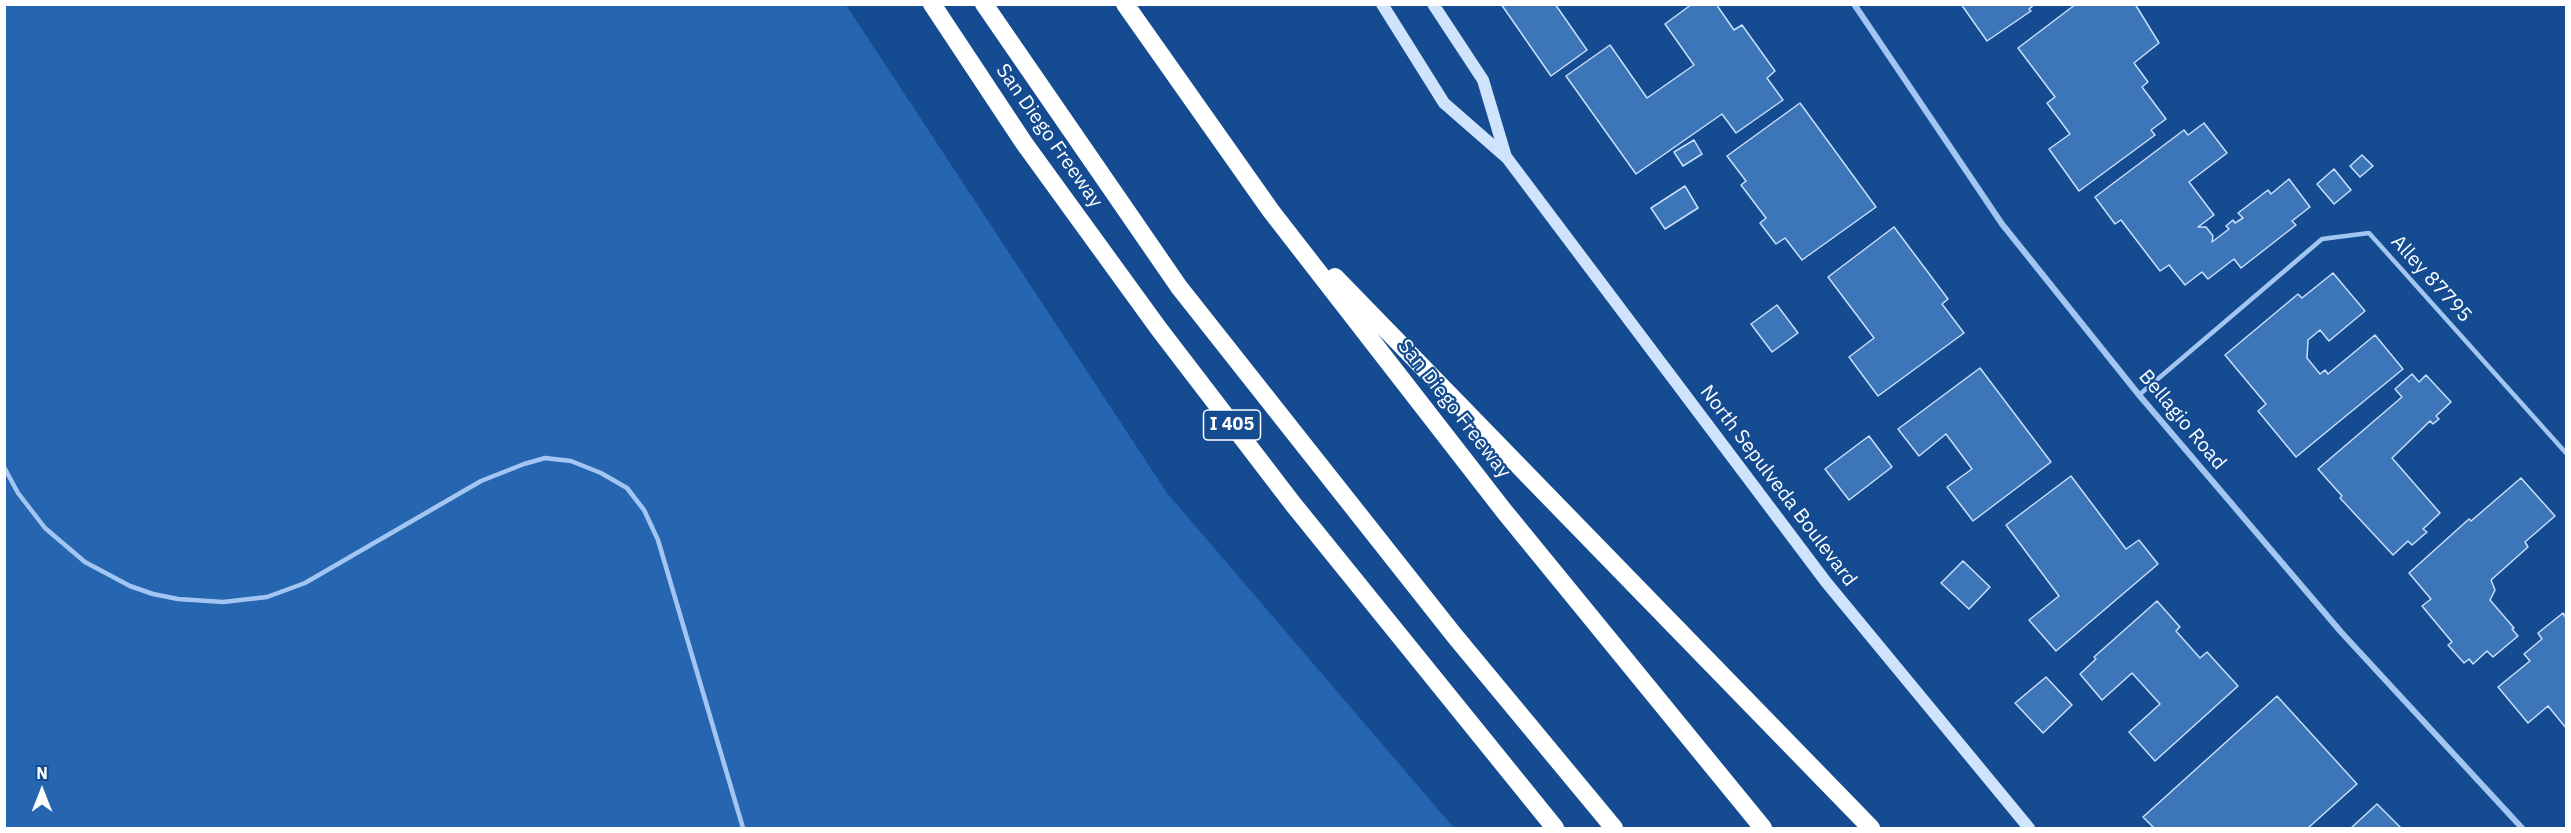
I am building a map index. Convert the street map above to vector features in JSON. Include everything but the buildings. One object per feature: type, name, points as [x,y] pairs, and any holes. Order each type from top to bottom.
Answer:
[{"type":"highway","name":"San Diego Freeway","points":[[932,4],[1024,142],[1159,329],[1293,504],[1555,828]]},
{"type":"highway","points":[[984,4],[1052,106],[1179,287],[1454,635],[1614,828]]},
{"type":"highway","name":"San Diego Freeway","points":[[1125,4],[1271,211],[1504,511],[1763,828]]},
{"type":"highway","points":[[1271,211],[1870,828]]},
{"type":"main road","name":"North Sepulveda Boulevard","points":[[1382,4],[1444,103],[1507,158],[1826,582],[2030,828]]},
{"type":"main road","name":"North Sepulveda Boulevard","points":[[1434,4],[1483,80],[1507,158]]},
{"type":"street","name":"Bellagio Road","points":[[1854,4],[2002,224],[2139,396],[2341,632],[2522,828]]},
{"type":"lane","name":"Alley 87795","points":[[2139,396],[2322,239],[2369,233],[2566,453]]},
{"type":"lane","points":[[4,467],[18,493],[45,528],[85,562],[130,586],[153,594],[178,599],[223,602],[267,597],[305,584],[481,481],[524,464],[545,458],[571,461],[601,473],[627,488],[644,510],[658,540],[743,828]]},
{"type":"shaded area","points":[[5,4],[846,5],[1167,493],[1454,828],[5,828]]}]
